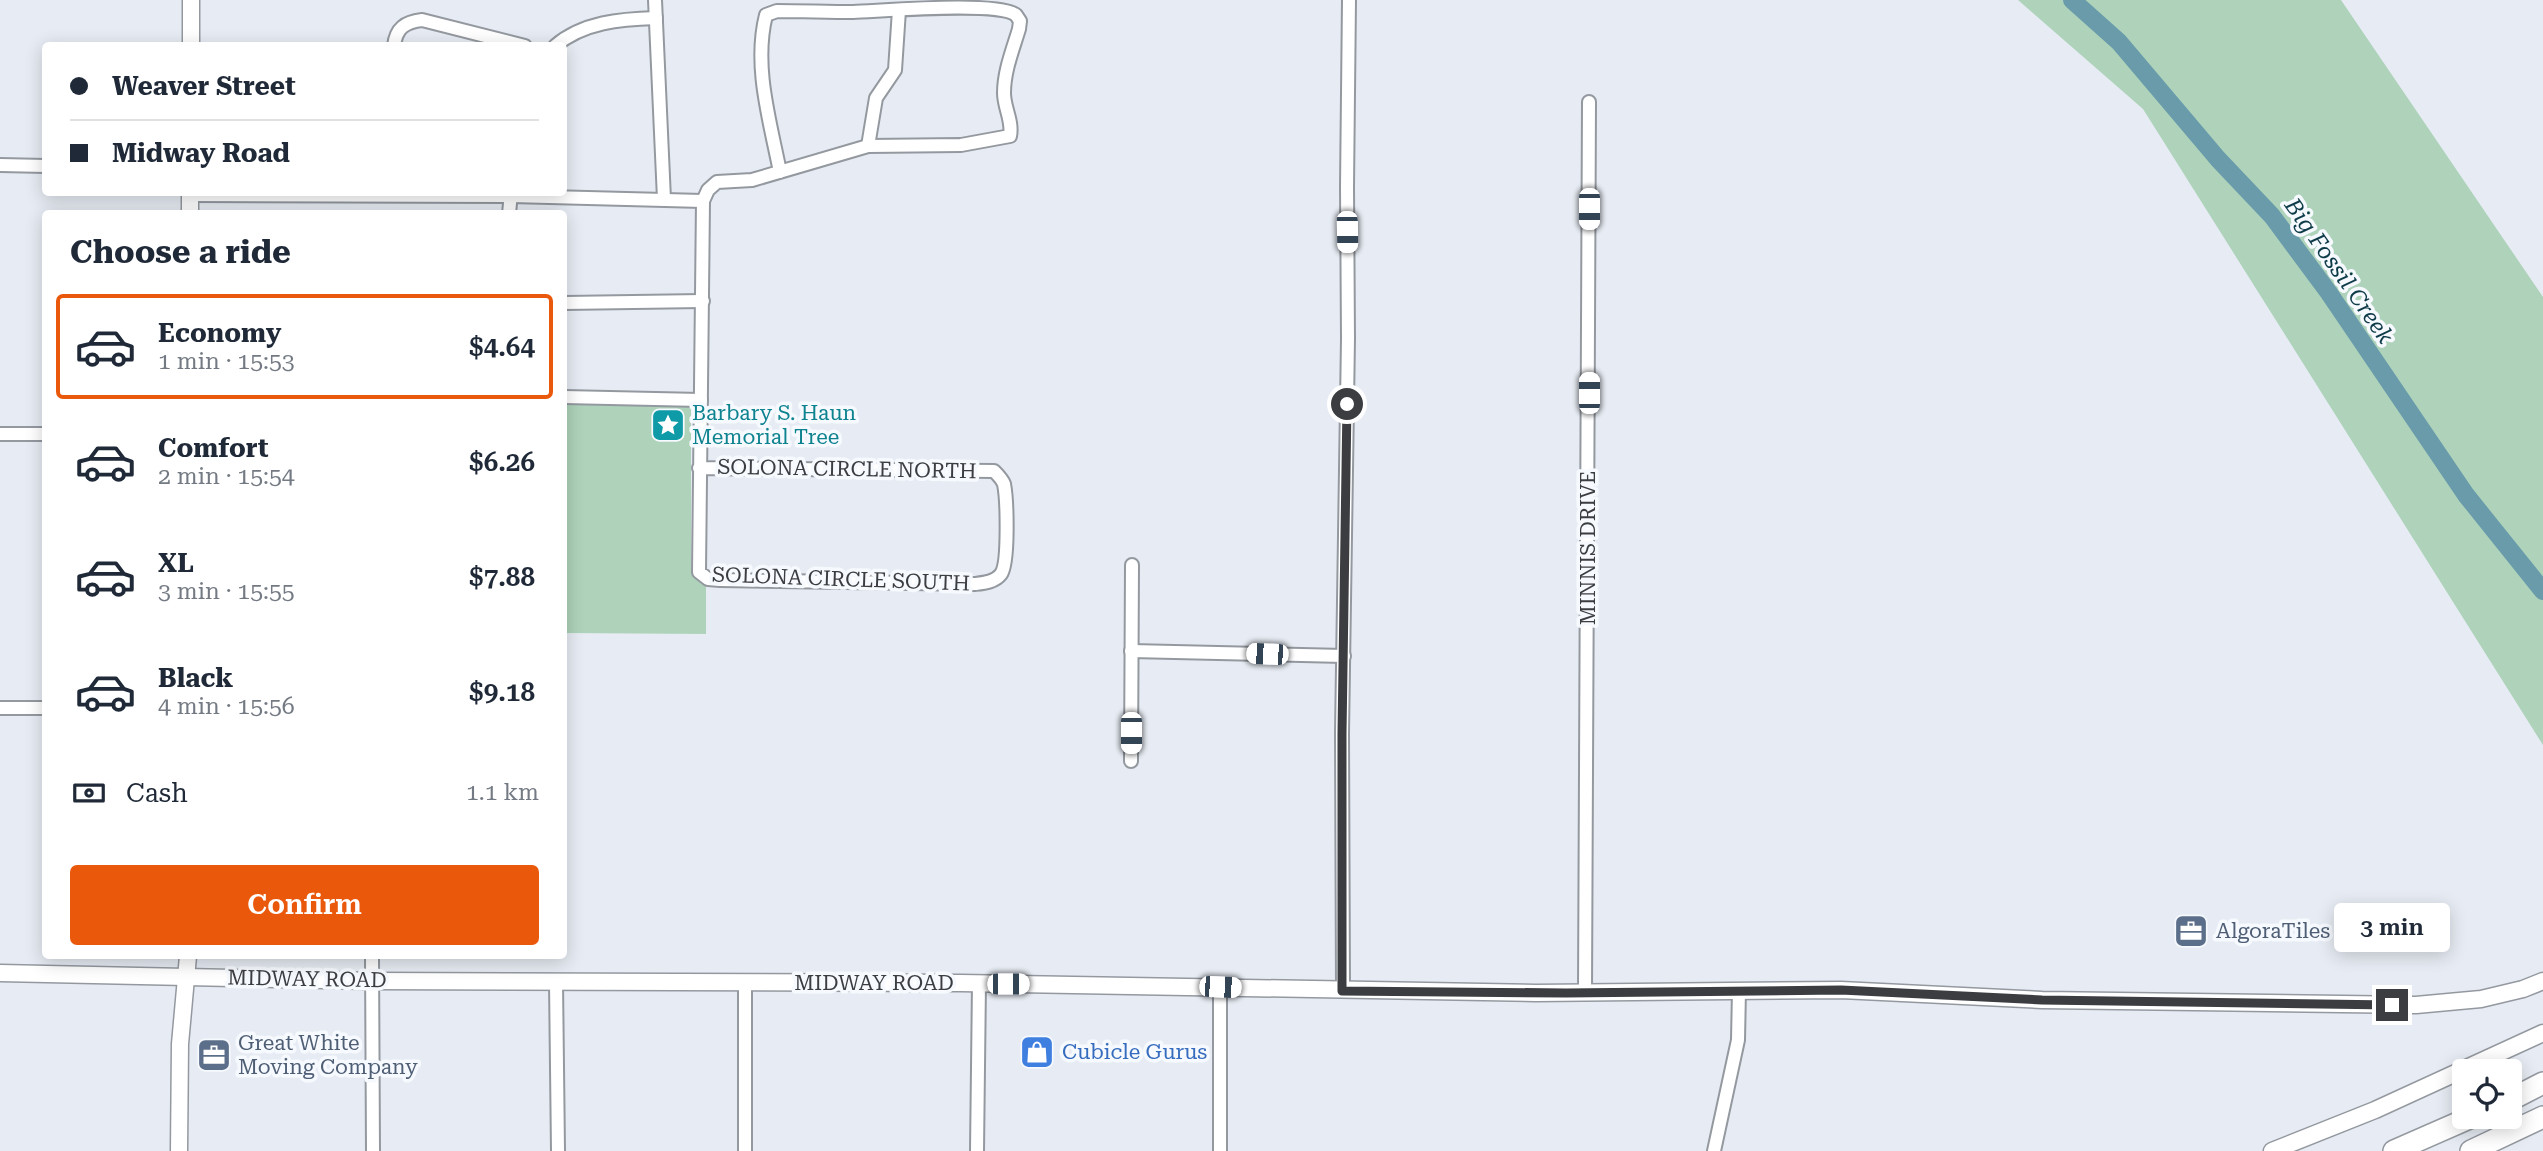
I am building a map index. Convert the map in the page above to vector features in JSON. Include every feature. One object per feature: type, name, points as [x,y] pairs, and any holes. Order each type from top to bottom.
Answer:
[{"type":"highway","points":[[2522,1094],[2543,1083]]},
{"type":"highway","points":[[2471,1151],[2543,1117]]},
{"type":"highway","points":[[2394,1151],[2452,1126]]},
{"type":"main road","points":[[191,0],[191,42]]},
{"type":"main road","points":[[179,1151],[180,1044],[188,959]]},
{"type":"main road","name":"MIDWAY ROAD","points":[[0,973],[371,981],[979,983],[1342,991],[1585,993],[1841,990],[2042,1000],[2416,1005],[2481,999],[2543,981]]},
{"type":"main road","points":[[2272,1151],[2387,1105],[2543,1033]]},
{"type":"street","points":[[655,0],[664,200]]},
{"type":"street","points":[[1342,991],[1349,0]]},
{"type":"street","points":[[699,468],[703,201],[708,190],[717,182],[752,180],[780,172],[868,146],[961,145],[1010,136],[1012,128],[1004,96],[1005,78],[1020,21],[1013,12],[961,9],[777,10],[766,15],[761,34],[761,71],[780,172]]},
{"type":"street","points":[[868,146],[873,104],[895,70],[899,10]]},
{"type":"street","points":[[562,42],[585,29],[604,23],[621,19],[656,18]]},
{"type":"street","points":[[395,42],[398,31],[407,22],[422,20],[509,42]]},
{"type":"street","name":"MINNIS DRIVE","points":[[1585,993],[1589,102]]},
{"type":"street","points":[[0,166],[42,166]]},
{"type":"street","points":[[542,196],[703,201]]},
{"type":"street","points":[[567,303],[703,300]]},
{"type":"street","points":[[567,397],[701,400]]},
{"type":"street","points":[[0,434],[42,434]]},
{"type":"street","name":"SOLONA CIRCLE NORTH","points":[[699,468],[995,471]]},
{"type":"street","name":"SOLONA CIRCLE SOUTH","points":[[699,468],[699,572],[708,579],[975,584],[987,582],[1003,571],[1003,481],[995,471]]},
{"type":"street","points":[[1131,761],[1132,565]]},
{"type":"street","points":[[1131,651],[1344,656]]},
{"type":"street","points":[[0,708],[42,708]]},
{"type":"street","points":[[372,959],[373,1151]]},
{"type":"street","points":[[556,982],[558,1151]]},
{"type":"street","points":[[745,982],[745,1151]]},
{"type":"street","points":[[977,1151],[979,983]]},
{"type":"street","points":[[1220,987],[1220,1151]]},
{"type":"street","points":[[1714,1151],[1738,1040],[1740,990]]},
{"type":"green space","points":[[2018,0],[2341,0],[2543,297],[2543,745],[2143,109]]},
{"type":"green space","points":[[567,404],[691,405],[691,569],[706,585],[706,634],[567,633]]},
{"type":"waterway","name":"Big Fossil Creek","points":[[2072,0],[2119,42],[2218,159],[2272,216],[2329,293],[2466,495],[2543,591]]},
{"type":"place","name":"Barbary S. Haun Memorial Tree","points":[[668,425]]},
{"type":"place","name":"AlgoraTiles","points":[[2191,931]]},
{"type":"place","name":"Cubicle Gurus","points":[[1037,1052]]},
{"type":"place","name":"Great White Moving Company","points":[[214,1055]]},
{"type":"route","points":[[1347,404],[1342,733],[1342,991],[1566,993],[1841,990],[2042,1000],[2392,1005]]}]
